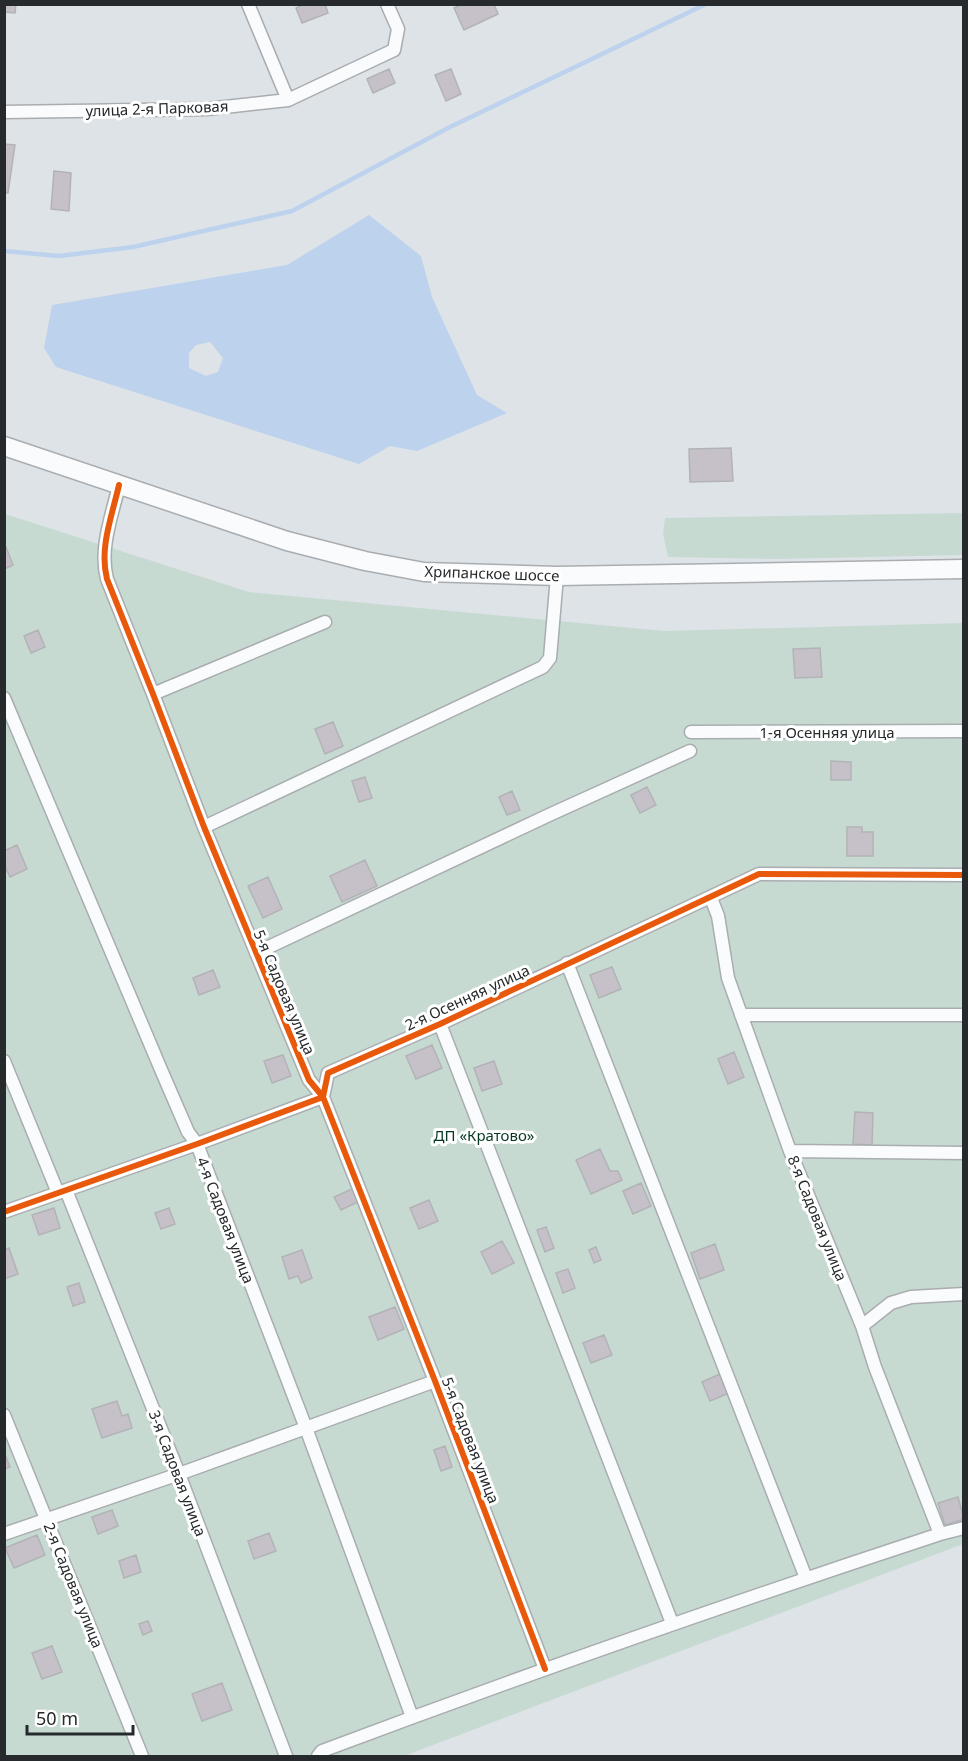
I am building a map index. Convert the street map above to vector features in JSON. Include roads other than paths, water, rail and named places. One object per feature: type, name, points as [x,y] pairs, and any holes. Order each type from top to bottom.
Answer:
[{"type":"main road","name":"Хрипанское шоссе","points":[[4,446],[287,541],[365,561],[424,572],[557,576],[963,569]]},
{"type":"street","points":[[248,4],[288,100]]},
{"type":"street","name":"улица 2-я Парковая","points":[[4,112],[207,109],[288,100],[394,50],[398,29],[387,4]]},
{"type":"street","name":"5-я Садовая улица","points":[[119,484],[104,545],[103,566],[107,579],[256,953],[309,1080],[323,1097],[435,1381],[545,1670]]},
{"type":"street","points":[[204,827],[543,667],[550,657],[557,576]]},
{"type":"street","points":[[153,694],[325,622]]},
{"type":"street","name":"4-я Садовая улица","points":[[4,698],[170,1092],[188,1132],[197,1144],[306,1428],[412,1717]]},
{"type":"street","name":"1-я Осенняя улица","points":[[691,732],[963,731]]},
{"type":"street","points":[[256,953],[690,751]]},
{"type":"street","name":"2-я Осенняя улица","points":[[323,1097],[328,1072],[440,1023],[759,874],[963,875]]},
{"type":"street","name":"8-я Садовая улица","points":[[711,898],[718,916],[728,978],[741,1015],[790,1151],[862,1326],[875,1367],[940,1534]]},
{"type":"street","points":[[567,963],[806,1578]]},
{"type":"street","points":[[741,1015],[963,1015]]},
{"type":"street","points":[[440,1023],[672,1623]]},
{"type":"street","name":"3-я Садовая улица","points":[[4,1061],[62,1191],[179,1474],[286,1756]]},
{"type":"street","points":[[4,1212],[323,1097]]},
{"type":"street","points":[[790,1151],[963,1153]]},
{"type":"street","points":[[862,1326],[891,1303],[911,1297],[963,1294]]},
{"type":"street","points":[[4,1534],[179,1474],[435,1381]]},
{"type":"street","name":"2-я Садовая улица","points":[[4,1414],[142,1756]]},
{"type":"street","points":[[318,1756],[322,1751],[412,1717],[672,1623],[963,1528]]},
{"type":"water","points":[[369,215],[421,256],[432,297],[477,395],[507,413],[417,451],[390,446],[359,464],[56,367],[44,348],[52,305],[287,265]],"holes":[[[210,342],[223,358],[218,372],[206,376],[189,368],[189,353],[196,345]]]},
{"type":"waterway","points":[[4,251],[59,256],[133,247],[292,211],[448,128],[706,4]]},
{"type":"park label","name":"ДП «Кратово»","points":[[484,1135]]}]
